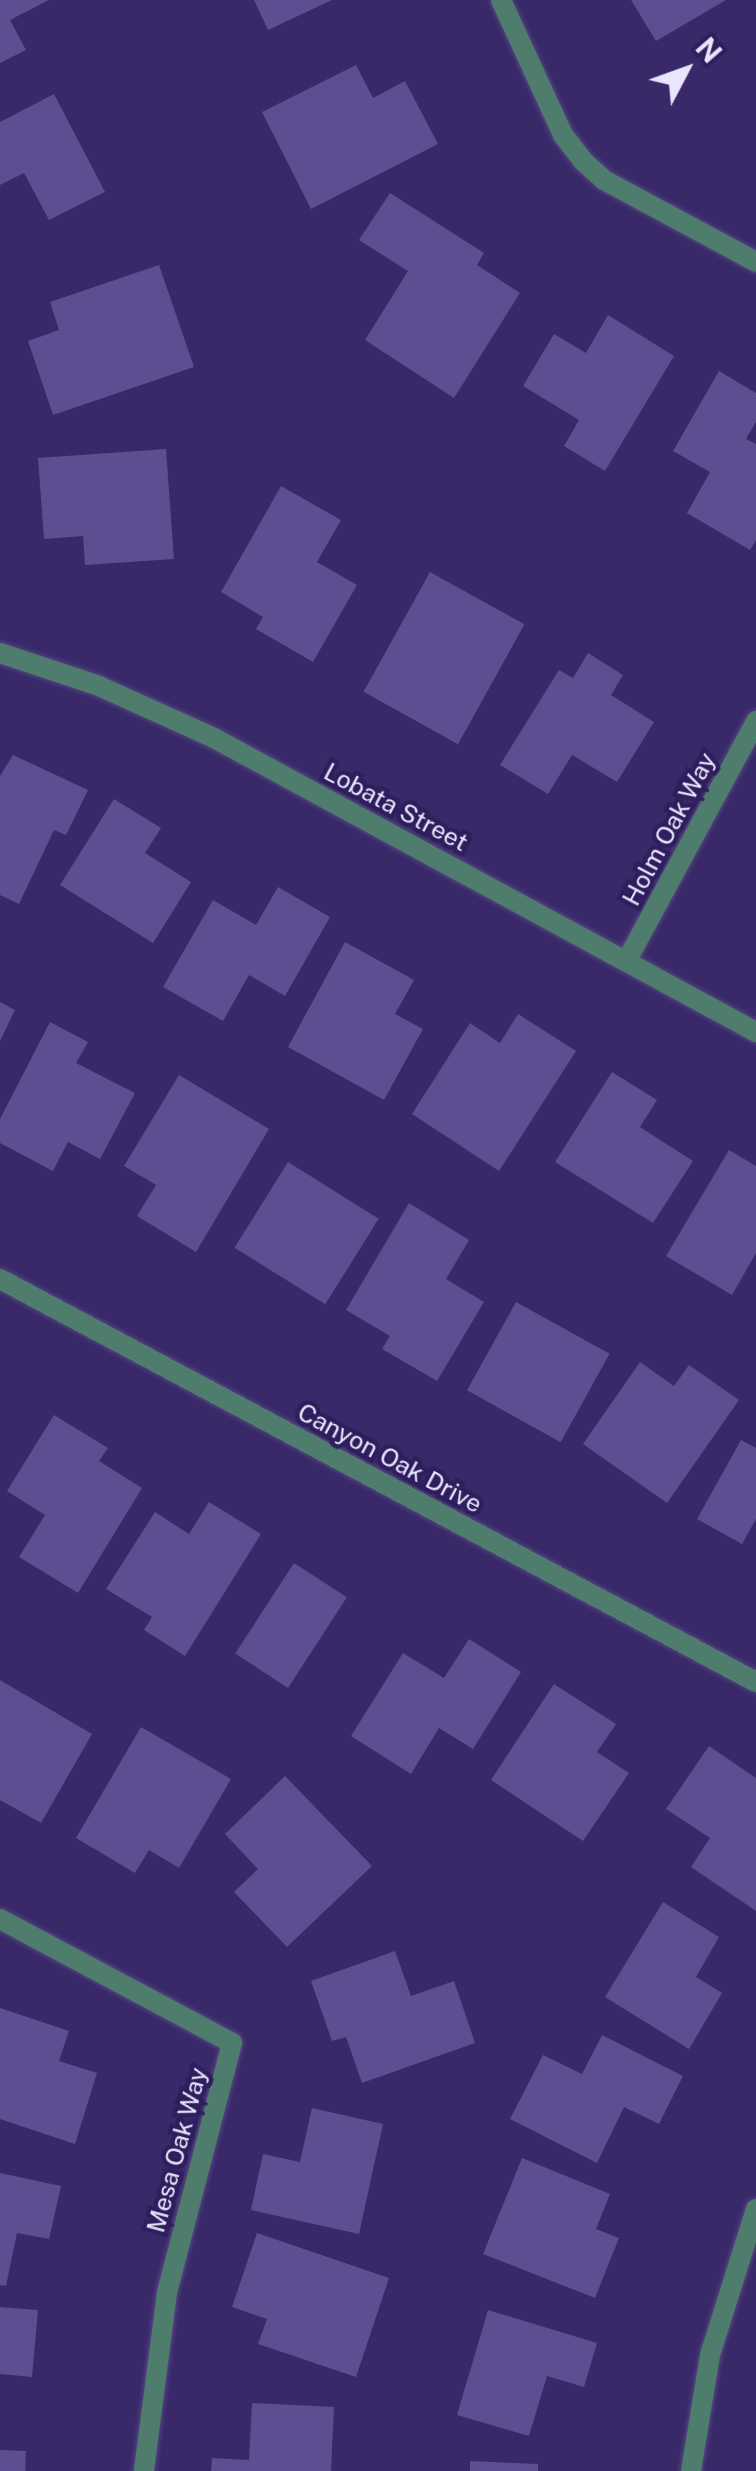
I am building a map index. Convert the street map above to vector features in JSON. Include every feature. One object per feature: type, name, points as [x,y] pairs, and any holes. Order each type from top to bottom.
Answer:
[{"type":"street","points":[[501,0],[563,135],[583,161],[604,180],[756,262]]},
{"type":"street","name":"Lobata Street","points":[[0,653],[98,686],[214,738],[756,1032]]},
{"type":"street","name":"Holm Oak Way","points":[[627,960],[756,721]]},
{"type":"street","name":"Canyon Oak Drive","points":[[0,1279],[756,1682]]},
{"type":"street","name":"Mesa Oak Way","points":[[0,1919],[232,2043],[167,2293],[144,2471]]},
{"type":"street","points":[[691,2471],[710,2355],[756,2209]]},
{"type":"building","points":[[0,0],[49,0],[10,20],[26,50],[0,63]]},
{"type":"building","points":[[254,0],[332,0],[268,30]]},
{"type":"building","points":[[631,0],[726,0],[656,41]]},
{"type":"building","points":[[356,65],[373,98],[405,81],[438,144],[311,209],[262,112]]},
{"type":"building","points":[[54,94],[105,192],[49,220],[24,173],[0,185],[0,122]]},
{"type":"building","points":[[390,193],[484,253],[477,265],[520,293],[454,398],[365,340],[408,271],[359,240]]},
{"type":"building","points":[[159,265],[194,367],[53,415],[28,341],[59,330],[50,302]]},
{"type":"building","points":[[608,315],[674,356],[605,471],[564,446],[579,420],[523,386],[554,334],[586,353]]},
{"type":"building","points":[[719,371],[756,393],[756,422],[746,439],[756,444],[756,540],[750,550],[687,513],[710,472],[673,451]]},
{"type":"building","points":[[166,449],[174,559],[85,565],[83,536],[44,539],[38,458]]},
{"type":"building","points":[[281,486],[341,520],[317,562],[357,585],[313,662],[256,629],[263,617],[221,592]]},
{"type":"building","points":[[430,572],[524,624],[458,744],[364,692]]},
{"type":"building","points":[[588,653],[623,675],[611,695],[654,722],[617,782],[572,755],[548,794],[500,765],[559,670],[573,678]]},
{"type":"building","points":[[13,755],[88,790],[66,835],[54,830],[19,904],[0,895],[0,776]]},
{"type":"building","points":[[114,799],[161,828],[145,853],[191,882],[153,943],[60,885]]},
{"type":"building","points":[[278,887],[330,917],[285,996],[249,975],[223,1021],[163,987],[213,900],[256,925]]},
{"type":"building","points":[[345,942],[414,980],[395,1014],[423,1029],[384,1100],[288,1047]]},
{"type":"building","points":[[0,1002],[15,1010],[0,1041]]},
{"type":"building","points":[[518,1014],[576,1051],[499,1171],[412,1114],[470,1023],[500,1043]]},
{"type":"building","points":[[50,1022],[88,1042],[76,1063],[135,1093],[100,1159],[68,1142],[53,1171],[0,1143],[0,1119]]},
{"type":"building","points":[[612,1072],[657,1100],[640,1127],[693,1161],[653,1223],[555,1162]]},
{"type":"building","points":[[179,1075],[269,1129],[196,1252],[137,1216],[156,1185],[124,1166]]},
{"type":"building","points":[[729,1150],[756,1166],[756,1253],[732,1295],[666,1256]]},
{"type":"building","points":[[288,1162],[379,1219],[325,1304],[234,1248]]},
{"type":"building","points":[[409,1203],[469,1240],[446,1279],[484,1302],[437,1381],[382,1349],[390,1336],[346,1310]]},
{"type":"building","points":[[516,1302],[610,1354],[561,1442],[467,1390]]},
{"type":"building","points":[[640,1362],[674,1386],[689,1365],[739,1400],[667,1503],[583,1444]]},
{"type":"building","points":[[54,1415],[108,1448],[99,1461],[142,1488],[78,1593],[19,1557],[45,1515],[7,1491]]},
{"type":"building","points":[[741,1440],[756,1448],[756,1519],[742,1544],[697,1519]]},
{"type":"building","points":[[209,1502],[261,1534],[185,1656],[144,1630],[152,1617],[106,1589],[155,1512],[189,1534]]},
{"type":"building","points":[[294,1563],[347,1597],[288,1688],[235,1654]]},
{"type":"building","points":[[469,1639],[521,1672],[473,1749],[439,1728],[411,1774],[351,1736],[403,1653],[444,1678]]},
{"type":"building","points":[[0,1680],[92,1734],[41,1823],[0,1800]]},
{"type":"building","points":[[554,1684],[616,1724],[597,1752],[629,1773],[583,1841],[491,1780]]},
{"type":"building","points":[[141,1727],[231,1779],[179,1868],[149,1850],[135,1873],[76,1838]]},
{"type":"building","points":[[709,1746],[756,1778],[756,1911],[691,1867],[710,1838],[666,1809]]},
{"type":"building","points":[[285,1776],[372,1866],[287,1947],[234,1892],[258,1869],[225,1834]]},
{"type":"building","points":[[663,1902],[719,1937],[696,1977],[722,1993],[689,2049],[605,1997]]},
{"type":"building","points":[[395,1951],[411,1996],[454,1981],[475,2043],[362,2083],[346,2037],[332,2041],[311,1981]]},
{"type":"building","points":[[0,2008],[69,2031],[59,2061],[97,2073],[75,2144],[0,2119]]},
{"type":"building","points":[[602,2035],[683,2076],[659,2124],[624,2107],[597,2163],[510,2119],[543,2055],[582,2074]]},
{"type":"building","points":[[312,2108],[383,2124],[359,2234],[251,2210],[263,2154],[300,2162]]},
{"type":"building","points":[[522,2158],[610,2194],[596,2229],[619,2238],[595,2298],[483,2254]]},
{"type":"building","points":[[0,2173],[61,2186],[49,2239],[17,2233],[6,2286],[0,2285]]},
{"type":"building","points":[[257,2233],[389,2278],[356,2377],[258,2344],[267,2319],[232,2307]]},
{"type":"building","points":[[0,2307],[38,2310],[32,2377],[0,2374]]},
{"type":"building","points":[[488,2310],[597,2343],[584,2387],[547,2376],[529,2436],[457,2415]]},
{"type":"building","points":[[252,2403],[334,2407],[331,2471],[211,2471],[212,2458],[249,2460]]},
{"type":"building","points":[[0,2450],[26,2451],[25,2471],[0,2471]]},
{"type":"building","points":[[470,2461],[538,2464],[538,2471],[470,2471]]}]
